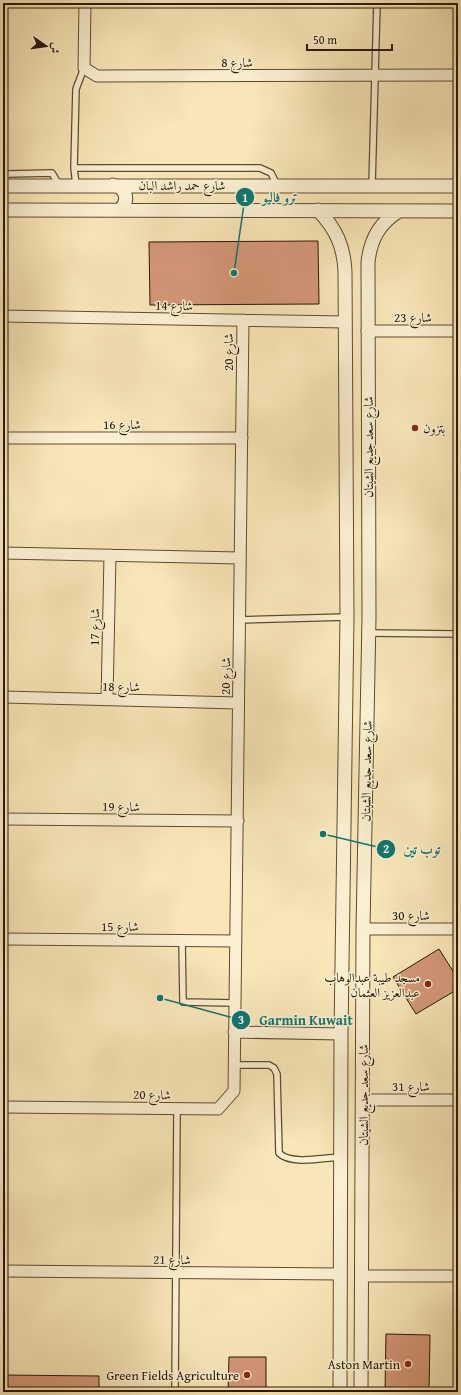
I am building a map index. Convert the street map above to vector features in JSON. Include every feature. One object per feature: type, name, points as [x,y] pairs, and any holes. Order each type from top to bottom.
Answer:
[{"type":"street","points":[[84,68],[86,3]]},
{"type":"street","name":"شارع 8","points":[[84,68],[97,76],[458,76]]},
{"type":"street","points":[[114,184],[125,193],[126,202],[120,210]]},
{"type":"street","name":"شارع حمد راشد البان","points":[[3,186],[114,184],[458,186]]},
{"type":"street","name":"شارع حمد راشد البان","points":[[3,210],[458,211]]},
{"type":"street","name":"شارع سعد جديع الشيتان","points":[[318,210],[330,223],[339,238],[344,255],[345,272],[347,618],[341,1034],[340,1392]]},
{"type":"street","name":"شارع سعد جديع الشيتان","points":[[361,1392],[363,929],[367,655],[369,633],[368,272],[371,246],[378,228],[399,211]]},
{"type":"street","points":[[345,272],[356,266],[368,272]]},
{"type":"street","name":"شارع 14","points":[[3,316],[345,322]]},
{"type":"street","name":"شارع 20","points":[[3,1107],[218,1108],[234,1091],[243,320]]},
{"type":"street","name":"شارع 23","points":[[367,331],[458,332]]},
{"type":"street","name":"شارع 16","points":[[3,438],[242,438]]},
{"type":"street","points":[[3,553],[240,558]]},
{"type":"street","name":"شارع 17","points":[[107,700],[110,555]]},
{"type":"street","points":[[347,618],[358,624],[364,622],[369,617]]},
{"type":"street","points":[[346,654],[351,648],[358,646],[364,649],[367,655]]},
{"type":"street","name":"شارع 18","points":[[3,698],[238,703]]},
{"type":"street","name":"شارع 19","points":[[3,819],[238,821]]},
{"type":"street","name":"شارع 30","points":[[363,929],[458,929]]},
{"type":"street","name":"شارع 15","points":[[3,939],[236,940]]},
{"type":"street","points":[[234,1032],[341,1034]]},
{"type":"street","name":"شارع 31","points":[[363,1100],[458,1100]]},
{"type":"street","name":"شارع 21","points":[[3,1271],[340,1274]]},
{"type":"street","points":[[362,1276],[458,1276]]},
{"type":"street","points":[[340,1301],[342,1308],[349,1312],[356,1311],[362,1302]]},
{"type":"street","points":[[340,1352],[343,1346],[350,1343],[359,1347],[362,1354]]},
{"type":"lane","points":[[372,185],[377,3]]},
{"type":"lane","points":[[76,185],[74,168],[76,89],[84,68]]},
{"type":"lane","points":[[74,168],[260,168],[271,173],[278,185]]},
{"type":"lane","points":[[239,620],[347,618]]},
{"type":"lane","points":[[369,633],[458,634]]},
{"type":"lane","points":[[182,940],[183,1002],[235,1003]]},
{"type":"lane","points":[[234,1064],[269,1065],[274,1068],[277,1074],[279,1153],[283,1158],[291,1160],[341,1157]]},
{"type":"lane","points":[[175,1392],[177,1109]]},
{"type":"building","points":[[318,241],[319,304],[150,305],[149,242]]},
{"type":"building","name":"مسجد طيبة عبدالوهاب عبدالعزيز العثمان","points":[[439,949],[458,979],[458,989],[416,1014],[393,977]]},
{"type":"building","name":"Aston Martin","points":[[386,1334],[430,1335],[429,1392],[385,1392]]},
{"type":"building","name":"Green Fields Agriculture","points":[[229,1357],[266,1357],[266,1392],[228,1392]]},
{"type":"building","points":[[3,1375],[99,1376],[99,1392],[3,1392]]},
{"type":"place","name":"ترو فاليو","points":[[234,273]]},
{"type":"place","name":"بتزون","points":[[415,428]]},
{"type":"place","name":"توب تين","points":[[323,834]]},
{"type":"place","name":"مسجد طيبة عبدالوهاب عبدالعزيز العثمان","points":[[428,984]]},
{"type":"place","name":"Garmin Kuwait","points":[[160,998]]},
{"type":"place","name":"Aston Martin","points":[[408,1364]]},
{"type":"place","name":"Green Fields Agriculture","points":[[247,1375]]}]
